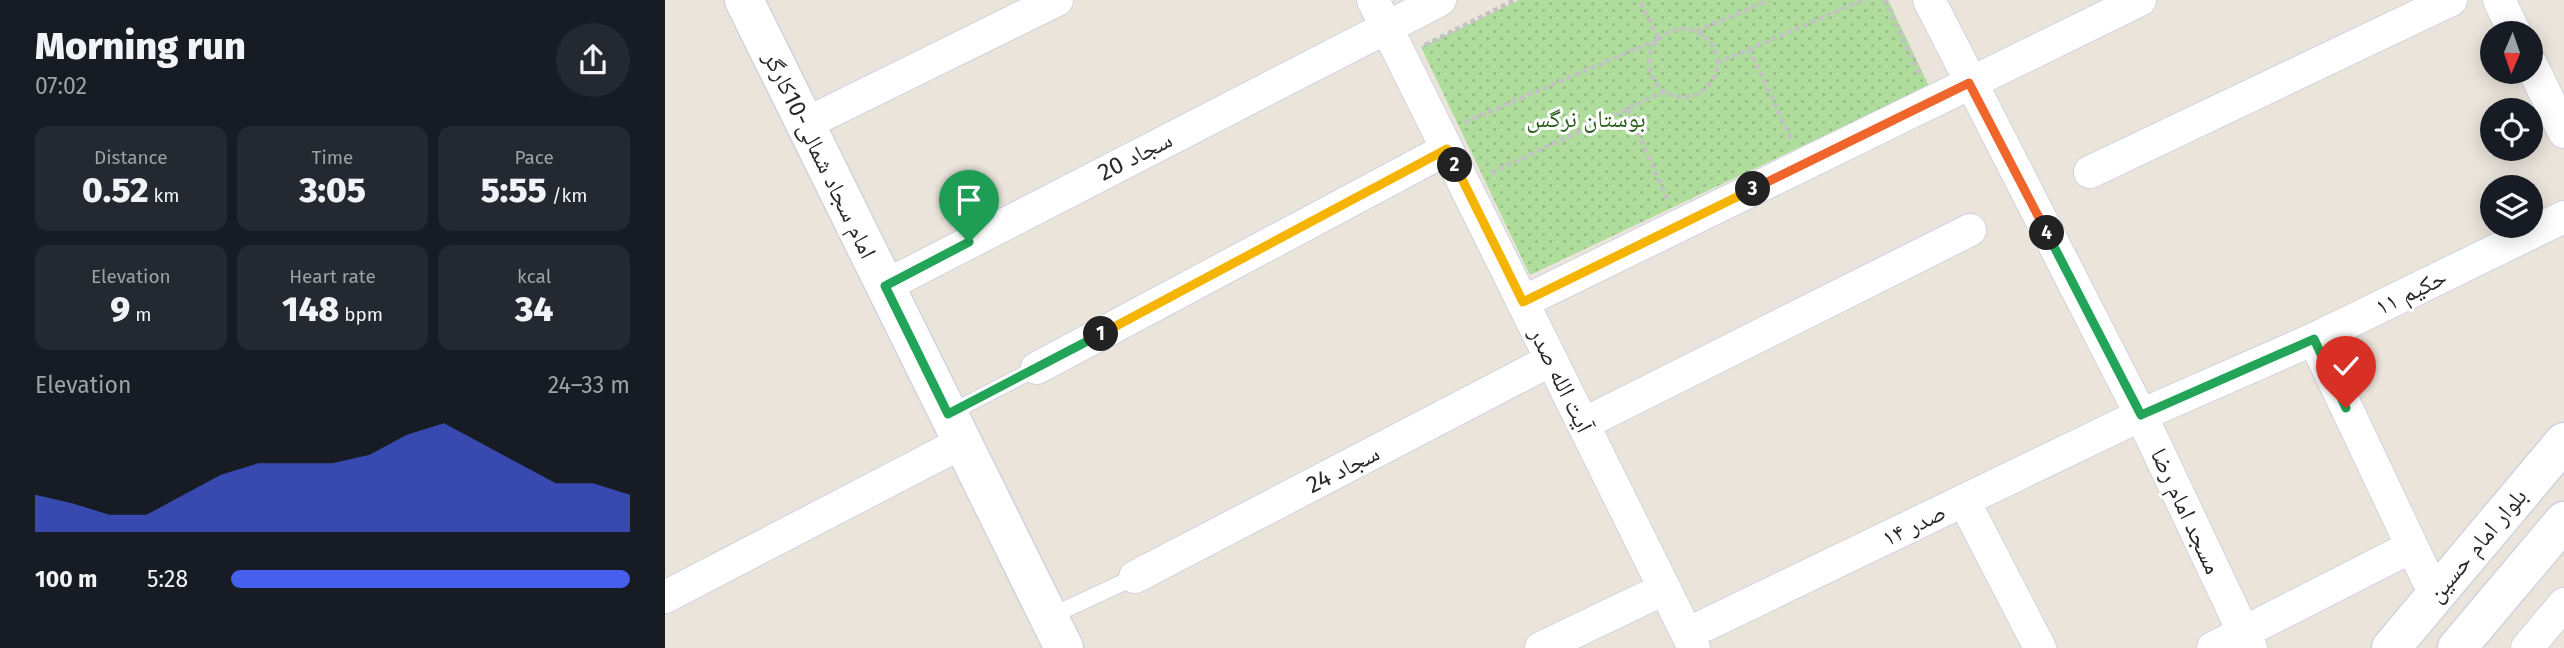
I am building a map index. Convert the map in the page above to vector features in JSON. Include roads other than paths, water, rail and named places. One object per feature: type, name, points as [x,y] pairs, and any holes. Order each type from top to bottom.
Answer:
[{"type":"street","name":"امام سجاد شمالی-10کارگر","points":[[744,0],[1057,633]]},
{"type":"street","points":[[805,124],[1057,0]]},
{"type":"street","name":"سجاد 20","points":[[885,286],[1379,13],[1440,0]]},
{"type":"street","name":"مسجد امام رضا","points":[[1929,0],[1969,83],[2141,415],[2248,641]]},
{"type":"street","points":[[1523,302],[2140,0]]},
{"type":"street","points":[[2090,172],[2451,0]]},
{"type":"street","points":[[2499,0],[2509,21]]},
{"type":"street","name":"آیت الله صدر","points":[[1379,13],[1458,141],[1523,302],[1690,641]]},
{"type":"street","points":[[2543,78],[2555,93],[2564,132]]},
{"type":"street","points":[[1037,368],[1458,141]]},
{"type":"street","name":"حکیم ۱۱","points":[[2141,415],[2314,339],[2564,217]]},
{"type":"street","points":[[1583,424],[1970,230]]},
{"type":"street","points":[[2314,339],[2435,595],[2466,638]]},
{"type":"street","name":"سجاد 24","points":[[1135,577],[1552,360]]},
{"type":"street","name":"صدر ۱۴","points":[[1690,641],[1964,501],[2141,415]]},
{"type":"street","points":[[665,597],[955,428]]},
{"type":"street","name":"بلوار امام حسین","points":[[2391,648],[2564,442]]},
{"type":"street","points":[[1964,501],[2040,648]]},
{"type":"street","name":"بلوار امام حسین","points":[[2466,638],[2564,521]]},
{"type":"street","points":[[2213,648],[2248,641],[2411,547]]},
{"type":"street","points":[[1541,648],[1664,589]]},
{"type":"street","points":[[2527,648],[2564,604]]},
{"type":"lane","points":[[955,428],[1037,368]]},
{"type":"lane","points":[[1057,633],[1135,577]]},
{"type":"park label","name":"بوستان نرگس","points":[[1586,119]]}]
